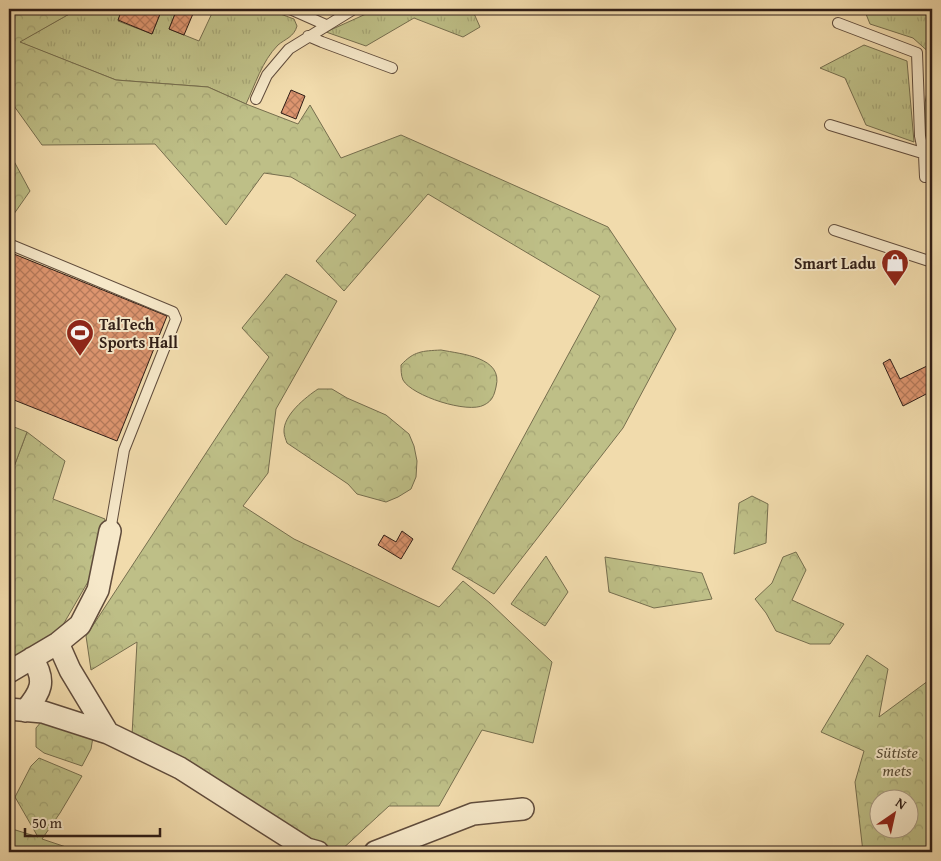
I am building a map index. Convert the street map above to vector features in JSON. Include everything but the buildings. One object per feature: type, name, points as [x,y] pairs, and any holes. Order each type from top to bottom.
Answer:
[{"type":"street","points":[[9,672],[58,643],[80,625],[98,590],[110,531]]},
{"type":"street","points":[[58,643],[70,670],[108,733]]},
{"type":"street","points":[[17,710],[38,696],[42,682],[38,666],[32,658]]},
{"type":"street","points":[[17,710],[43,712],[108,733],[180,768],[307,849],[318,852]]},
{"type":"street","points":[[375,852],[473,814],[523,809]]},
{"type":"lane","points":[[290,9],[326,25]]},
{"type":"lane","points":[[256,99],[267,75],[289,49],[354,9]]},
{"type":"lane","points":[[838,23],[917,53],[920,136],[928,155],[924,177]]},
{"type":"lane","points":[[308,36],[392,68]]},
{"type":"lane","points":[[830,125],[928,155]]},
{"type":"lane","points":[[834,230],[932,262]]},
{"type":"lane","points":[[9,244],[173,312],[176,319],[124,450],[110,531]]},
{"type":"green space","points":[[9,9],[67,9],[71,13],[20,42],[116,80],[208,87],[298,124],[310,105],[341,158],[401,135],[608,227],[676,329],[623,428],[494,594],[452,569],[600,296],[428,194],[344,291],[316,261],[356,215],[291,177],[264,173],[226,225],[155,144],[42,145],[9,99]]},
{"type":"green space","points":[[67,9],[122,9],[118,21],[152,34],[162,9],[177,9],[169,29],[199,41],[214,9],[267,9],[294,19],[297,26],[292,35],[272,51],[259,73],[246,104],[208,87],[116,80],[19,42],[71,13]]},
{"type":"green space","points":[[377,9],[472,9],[480,27],[463,37],[414,18],[366,46],[326,32]]},
{"type":"green space","points":[[864,9],[932,9],[932,55],[913,38],[870,24]]},
{"type":"green space","points":[[864,45],[907,61],[914,142],[866,125],[845,78],[820,68]]},
{"type":"green space","points":[[932,65],[932,143],[925,133],[925,103]]},
{"type":"green space","points":[[9,152],[30,191],[9,221]]},
{"type":"green space","points":[[286,274],[337,301],[276,409],[268,473],[243,506],[294,539],[439,607],[463,581],[490,603],[552,662],[533,743],[482,730],[439,806],[389,806],[339,852],[335,852],[132,735],[137,642],[91,670],[86,636],[269,357],[242,328]]},
{"type":"green space","points":[[441,350],[479,359],[494,369],[497,377],[496,387],[489,402],[476,407],[454,405],[428,397],[408,386],[401,375],[401,365],[414,354],[423,351]]},
{"type":"green space","points":[[318,389],[332,389],[347,398],[386,415],[409,434],[417,461],[416,477],[411,489],[386,502],[357,494],[348,484],[287,443],[284,432],[287,419],[302,402]]},
{"type":"green space","points":[[9,425],[27,432],[9,480]]},
{"type":"green space","points":[[27,432],[65,461],[53,499],[105,519],[96,568],[60,630],[9,659],[9,480]]},
{"type":"green space","points":[[752,496],[768,504],[766,543],[734,554],[739,503]]},
{"type":"green space","points":[[796,552],[806,570],[792,600],[844,624],[830,644],[810,644],[776,631],[766,613],[755,599],[772,583],[783,557]]},
{"type":"green space","points":[[546,556],[568,592],[545,626],[511,604]]},
{"type":"green space","points":[[605,557],[702,573],[712,599],[654,608],[609,592]]},
{"type":"green space","name":"Sütiste mets","points":[[867,655],[888,669],[879,717],[932,678],[932,852],[863,852],[855,782],[864,751],[821,732]]},
{"type":"green space","points":[[47,715],[94,731],[91,749],[82,766],[44,753],[36,747],[36,728]]},
{"type":"green space","points":[[39,758],[82,776],[42,839],[78,851],[100,852],[9,852],[9,828],[38,837],[15,797],[31,766]]},
{"type":"place","name":"Smart Ladu","points":[[895,287]]},
{"type":"place","name":"TalTech Sports Hall","points":[[80,357]]}]
